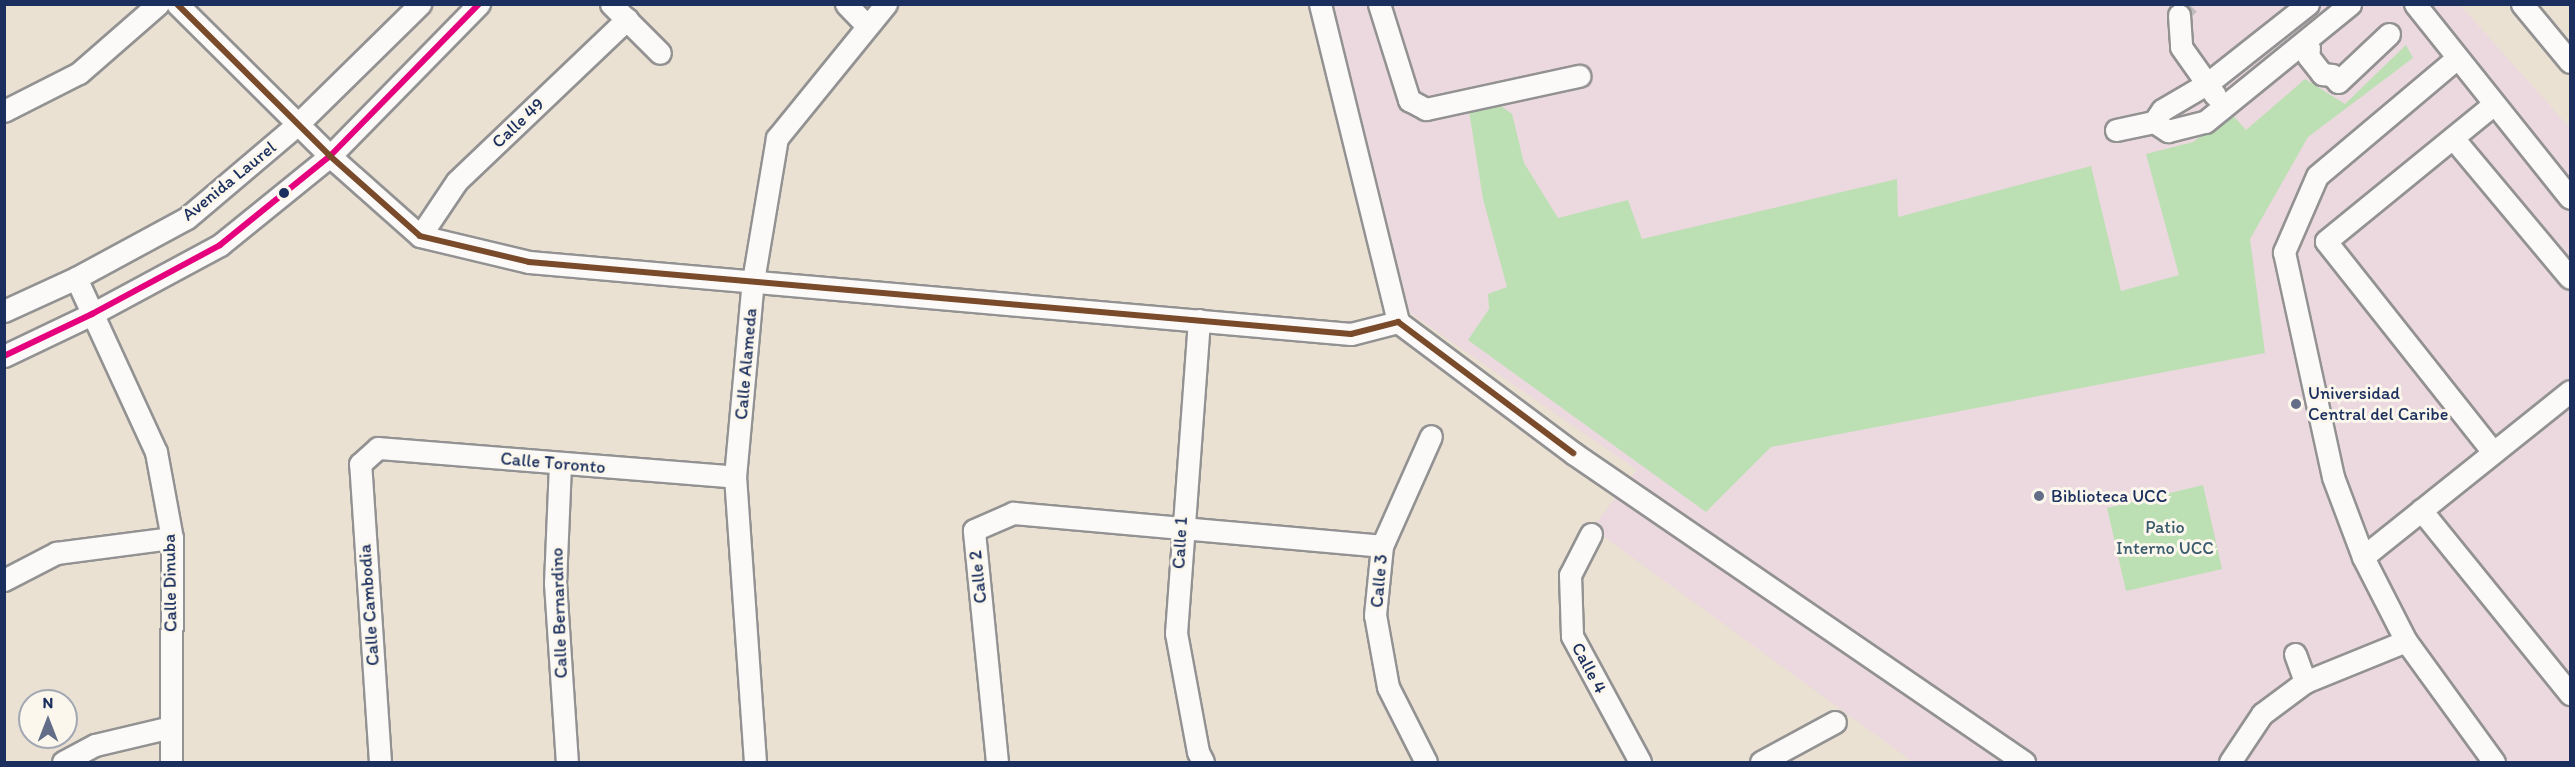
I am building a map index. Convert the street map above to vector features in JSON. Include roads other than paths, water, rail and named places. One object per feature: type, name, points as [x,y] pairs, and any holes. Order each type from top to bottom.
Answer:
[{"type":"street","points":[[4,111],[79,74],[158,4]]},
{"type":"street","points":[[177,4],[330,156],[420,236],[529,262],[1351,334],[1398,322]]},
{"type":"street","name":"Avenida Laurel","points":[[4,311],[76,278],[187,218],[299,123],[420,4]]},
{"type":"street","points":[[4,356],[92,314],[220,245],[330,156],[479,4]]},
{"type":"street","points":[[611,4],[660,53]]},
{"type":"street","points":[[846,4],[867,26]]},
{"type":"street","name":"Calle Alameda","points":[[755,762],[735,477],[753,280],[777,138],[886,4]]},
{"type":"street","points":[[1320,4],[1398,322],[1573,453],[2024,762]]},
{"type":"street","points":[[1379,4],[1409,100],[1426,109],[1579,76]]},
{"type":"street","points":[[2154,122],[2168,131],[2205,122],[2309,42],[2350,4]]},
{"type":"street","points":[[2415,4],[2571,198]]},
{"type":"street","points":[[2522,4],[2571,62]]},
{"type":"street","points":[[2116,130],[2154,122],[2162,110],[2208,83],[2301,8],[2309,42],[2331,66],[2332,75],[2338,82],[2389,34]]},
{"type":"street","points":[[2179,15],[2181,47],[2208,83],[2223,108]]},
{"type":"street","name":"Calle 49","points":[[420,236],[457,181],[627,19]]},
{"type":"street","points":[[2457,58],[2317,176],[2284,252],[2333,477],[2363,557],[2406,641],[2494,762]]},
{"type":"street","points":[[2493,452],[2326,241],[2494,105]]},
{"type":"street","points":[[2453,138],[2571,278]]},
{"type":"street","name":"Calle Dinuba","points":[[76,278],[156,452],[172,538],[171,762]]},
{"type":"street","name":"Calle 1","points":[[1199,320],[1180,528],[1176,633],[1198,752],[1203,762]]},
{"type":"street","points":[[2363,557],[2571,391]]},
{"type":"street","name":"Calle 3","points":[[1426,762],[1388,687],[1375,615],[1382,546],[1431,436]]},
{"type":"street","name":"Calle Toronto","points":[[372,453],[378,448],[735,477]]},
{"type":"street","name":"Calle Cambodia","points":[[372,453],[360,464],[380,762]]},
{"type":"street","name":"Calle Bernardino","points":[[560,464],[555,583],[567,762]]},
{"type":"street","points":[[2421,510],[2571,694]]},
{"type":"street","name":"Calle 2","points":[[997,762],[974,530],[1013,513],[1180,528]]},
{"type":"street","points":[[1180,528],[1382,546]]},
{"type":"street","name":"Calle 4","points":[[1591,534],[1570,575],[1572,636],[1640,762]]},
{"type":"street","points":[[4,580],[56,553],[172,538]]},
{"type":"street","points":[[2230,762],[2262,714],[2306,682],[2406,641]]},
{"type":"street","points":[[2295,654],[2306,682]]},
{"type":"street","points":[[1761,762],[1835,722]]},
{"type":"street","points":[[63,762],[95,745],[171,727]]},
{"type":"tunnel","points":[[2179,15],[2189,4]]},
{"type":"place","name":"Universidad Central del Caribe","points":[[2296,404]]},
{"type":"place","name":"Biblioteca UCC","points":[[2039,496]]},
{"type":"park label","name":"Patio Interno UCC","points":[[2165,538]]}]
